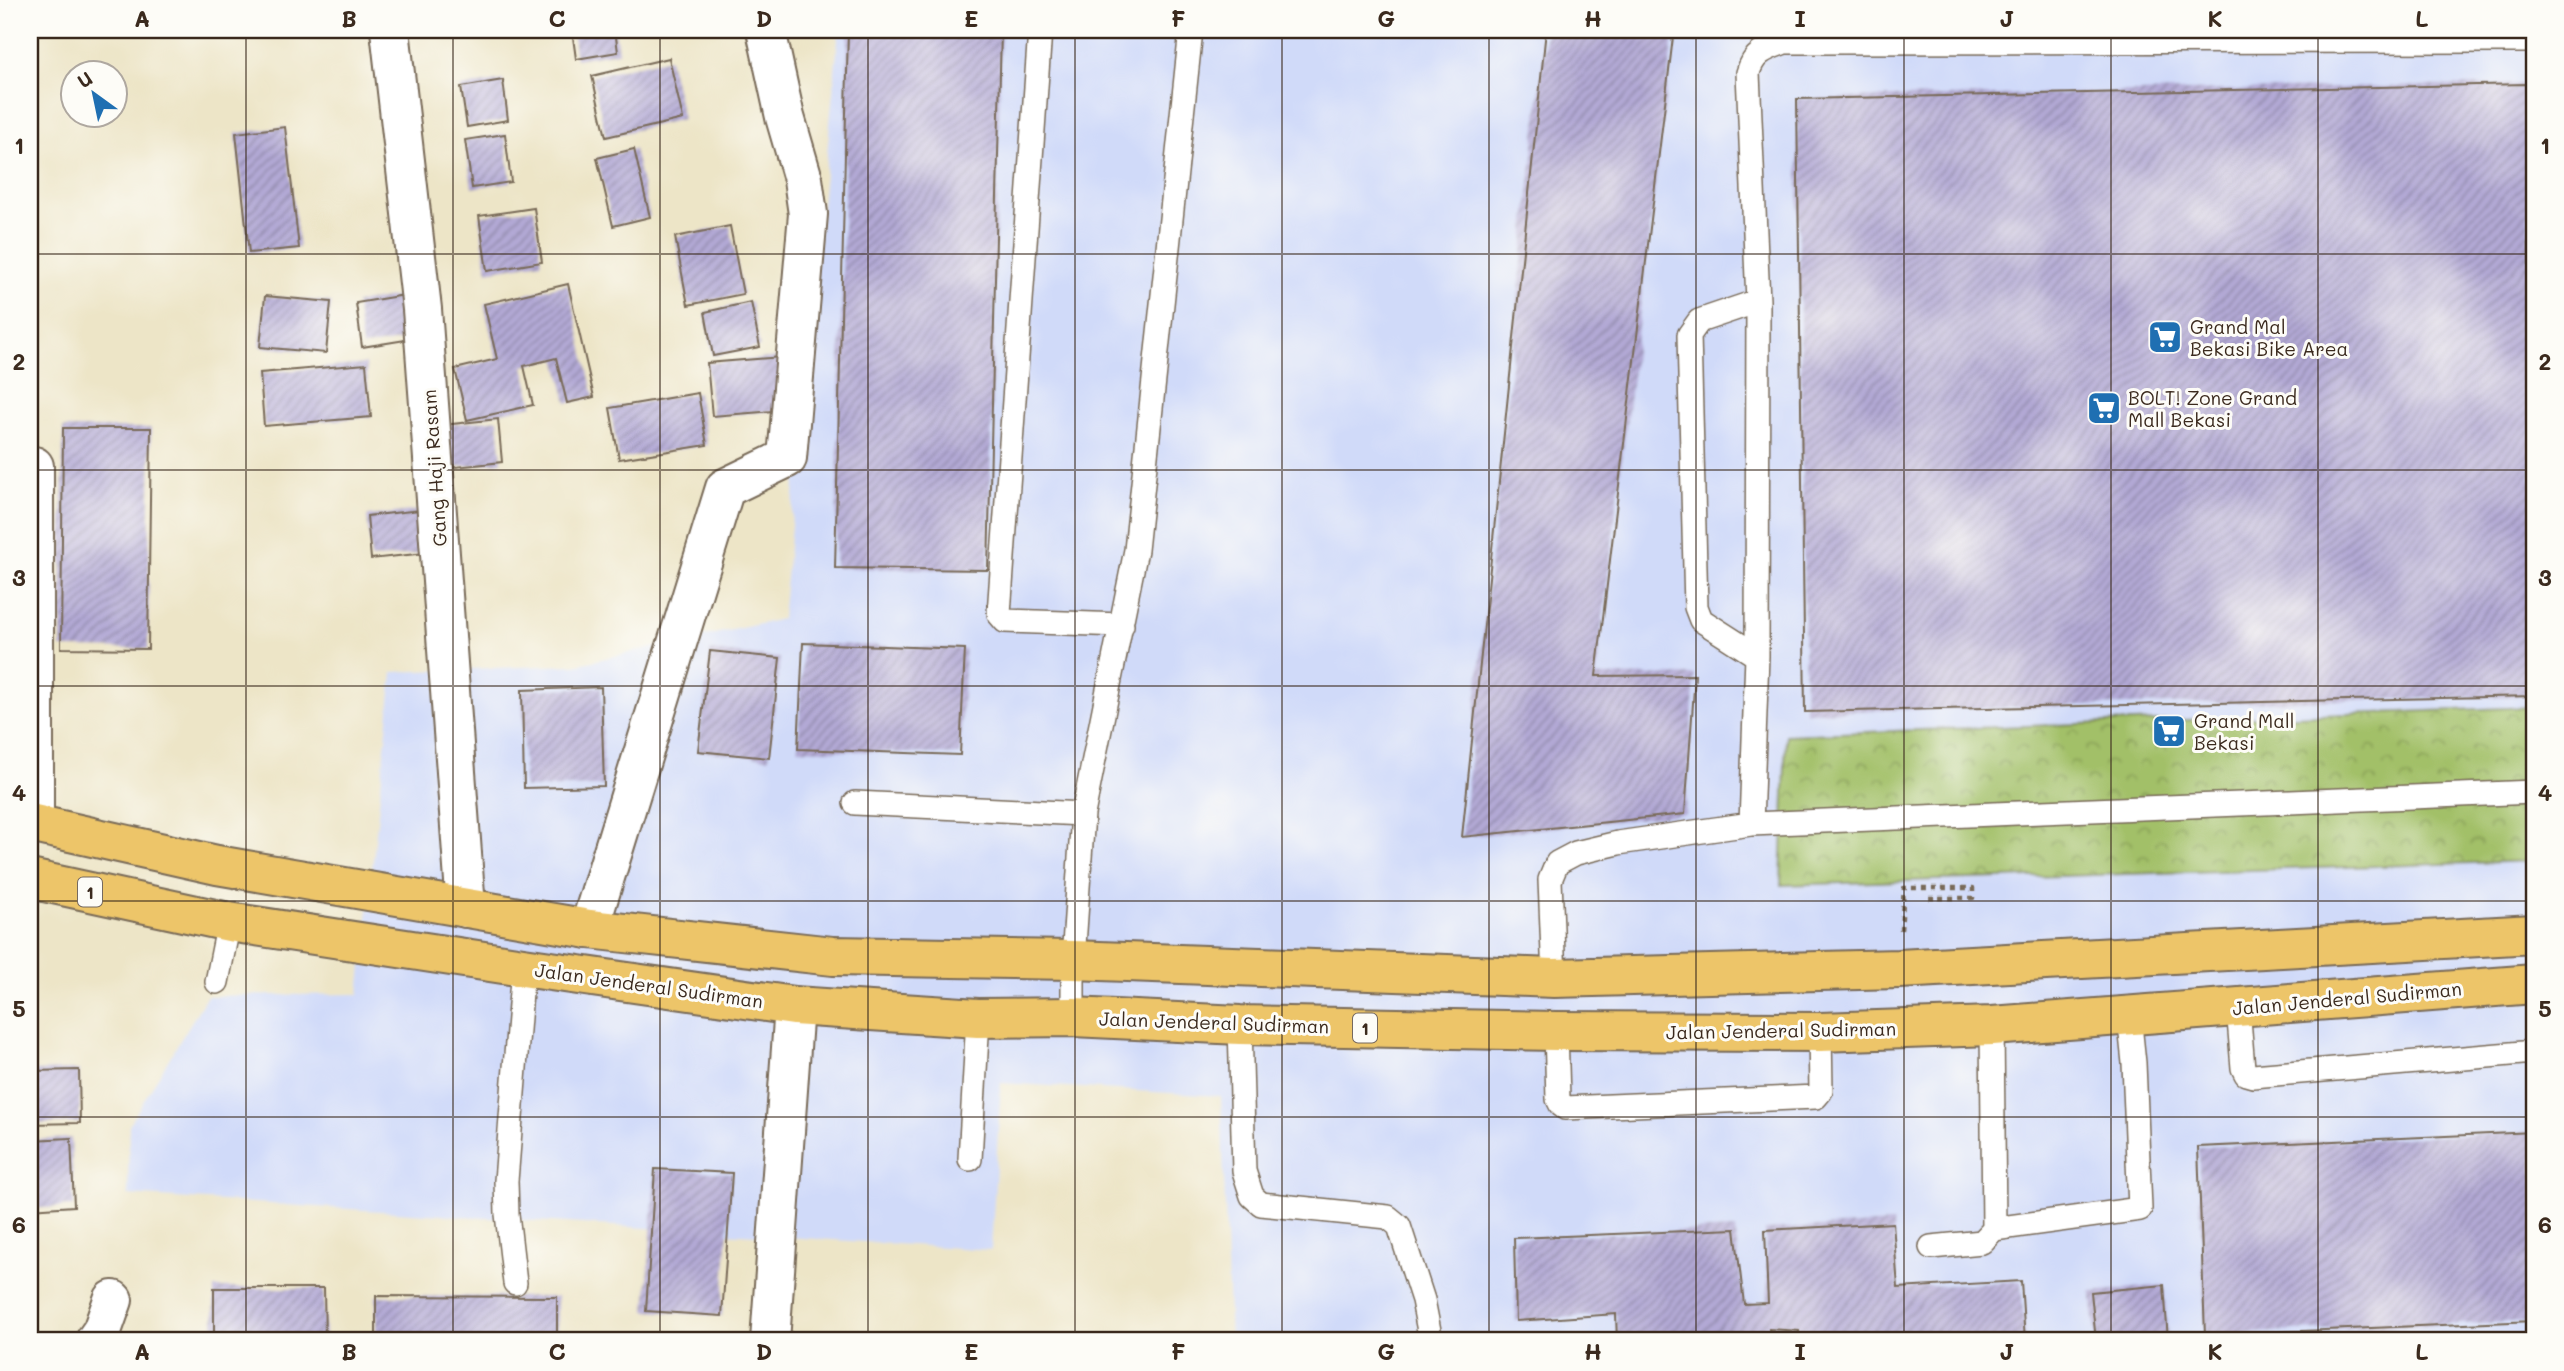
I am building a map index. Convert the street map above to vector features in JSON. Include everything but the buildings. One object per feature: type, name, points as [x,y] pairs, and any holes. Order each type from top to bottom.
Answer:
[{"type":"highway","points":[[32,824],[217,865],[589,929],[833,956],[1073,960],[1554,978],[1899,969],[2534,934]]},
{"type":"highway","name":"Jalan Jenderal Sudirman","points":[[30,879],[215,919],[523,967],[794,1006],[978,1018],[1073,1017],[1240,1026],[1820,1032],[1992,1026],[2534,984]]},
{"type":"highway","points":[[1554,978],[1556,1031]]},
{"type":"street","name":"Gang Haji Rasam","points":[[390,30],[422,309],[466,908]]},
{"type":"street","points":[[589,929],[725,488],[787,458],[808,214],[803,179],[785,117],[766,30]]},
{"type":"street","points":[[32,824],[34,466]]},
{"type":"street","points":[[770,1341],[794,1006]]},
{"type":"street","points":[[95,1341],[102,1331],[113,1300]]},
{"type":"lane","points":[[1040,30],[999,614],[1005,621],[1122,625]]},
{"type":"lane","points":[[1073,1017],[1073,960],[1083,814],[1136,550],[1191,30]]},
{"type":"lane","points":[[1751,824],[1757,656],[1758,301],[1748,73],[1752,60],[1760,51],[1785,42],[2534,41]]},
{"type":"lane","points":[[1757,656],[1701,620],[1696,607],[1689,335],[1699,321],[1758,301]]},
{"type":"lane","points":[[1554,978],[1550,880],[1557,863],[1576,853],[1618,843],[1751,824],[2534,792]]},
{"type":"lane","points":[[855,803],[1083,814]]},
{"type":"lane","points":[[215,919],[217,982]]},
{"type":"lane","points":[[515,1283],[506,1181],[523,967]]},
{"type":"lane","points":[[2238,1007],[2243,1068],[2246,1074],[2253,1076],[2534,1052]]},
{"type":"lane","points":[[1994,1228],[2140,1209],[2129,1015]]},
{"type":"lane","points":[[970,1159],[978,1018]]},
{"type":"lane","points":[[1240,1026],[1244,1171],[1252,1196],[1261,1204],[1388,1217],[1394,1221],[1399,1226],[1423,1300],[1431,1341]]},
{"type":"lane","points":[[1931,1247],[1982,1242],[1994,1228],[1992,1026]]},
{"type":"lane","points":[[1556,1031],[1558,1098],[1565,1108],[1816,1097],[1821,1091],[1820,1032]]},
{"type":"path","points":[[1904,888],[1973,888],[1973,898],[1927,898]]},
{"type":"shaded area","points":[[839,30],[2534,30],[2534,1341],[1230,1341],[1221,1096],[1001,1083],[991,1250],[128,1195],[129,1125],[207,996],[359,994],[393,672],[575,665],[782,619]]},
{"type":"green space","points":[[2534,707],[2534,861],[1781,885],[1786,735]]},
{"type":"place","name":"Grand Mal Bekasi Bike Area","points":[[2165,337]]},
{"type":"place","name":"BOLT! Zone Grand Mall Bekasi","points":[[2104,408]]},
{"type":"place","name":"Grand Mall Bekasi","points":[[2169,731]]}]
